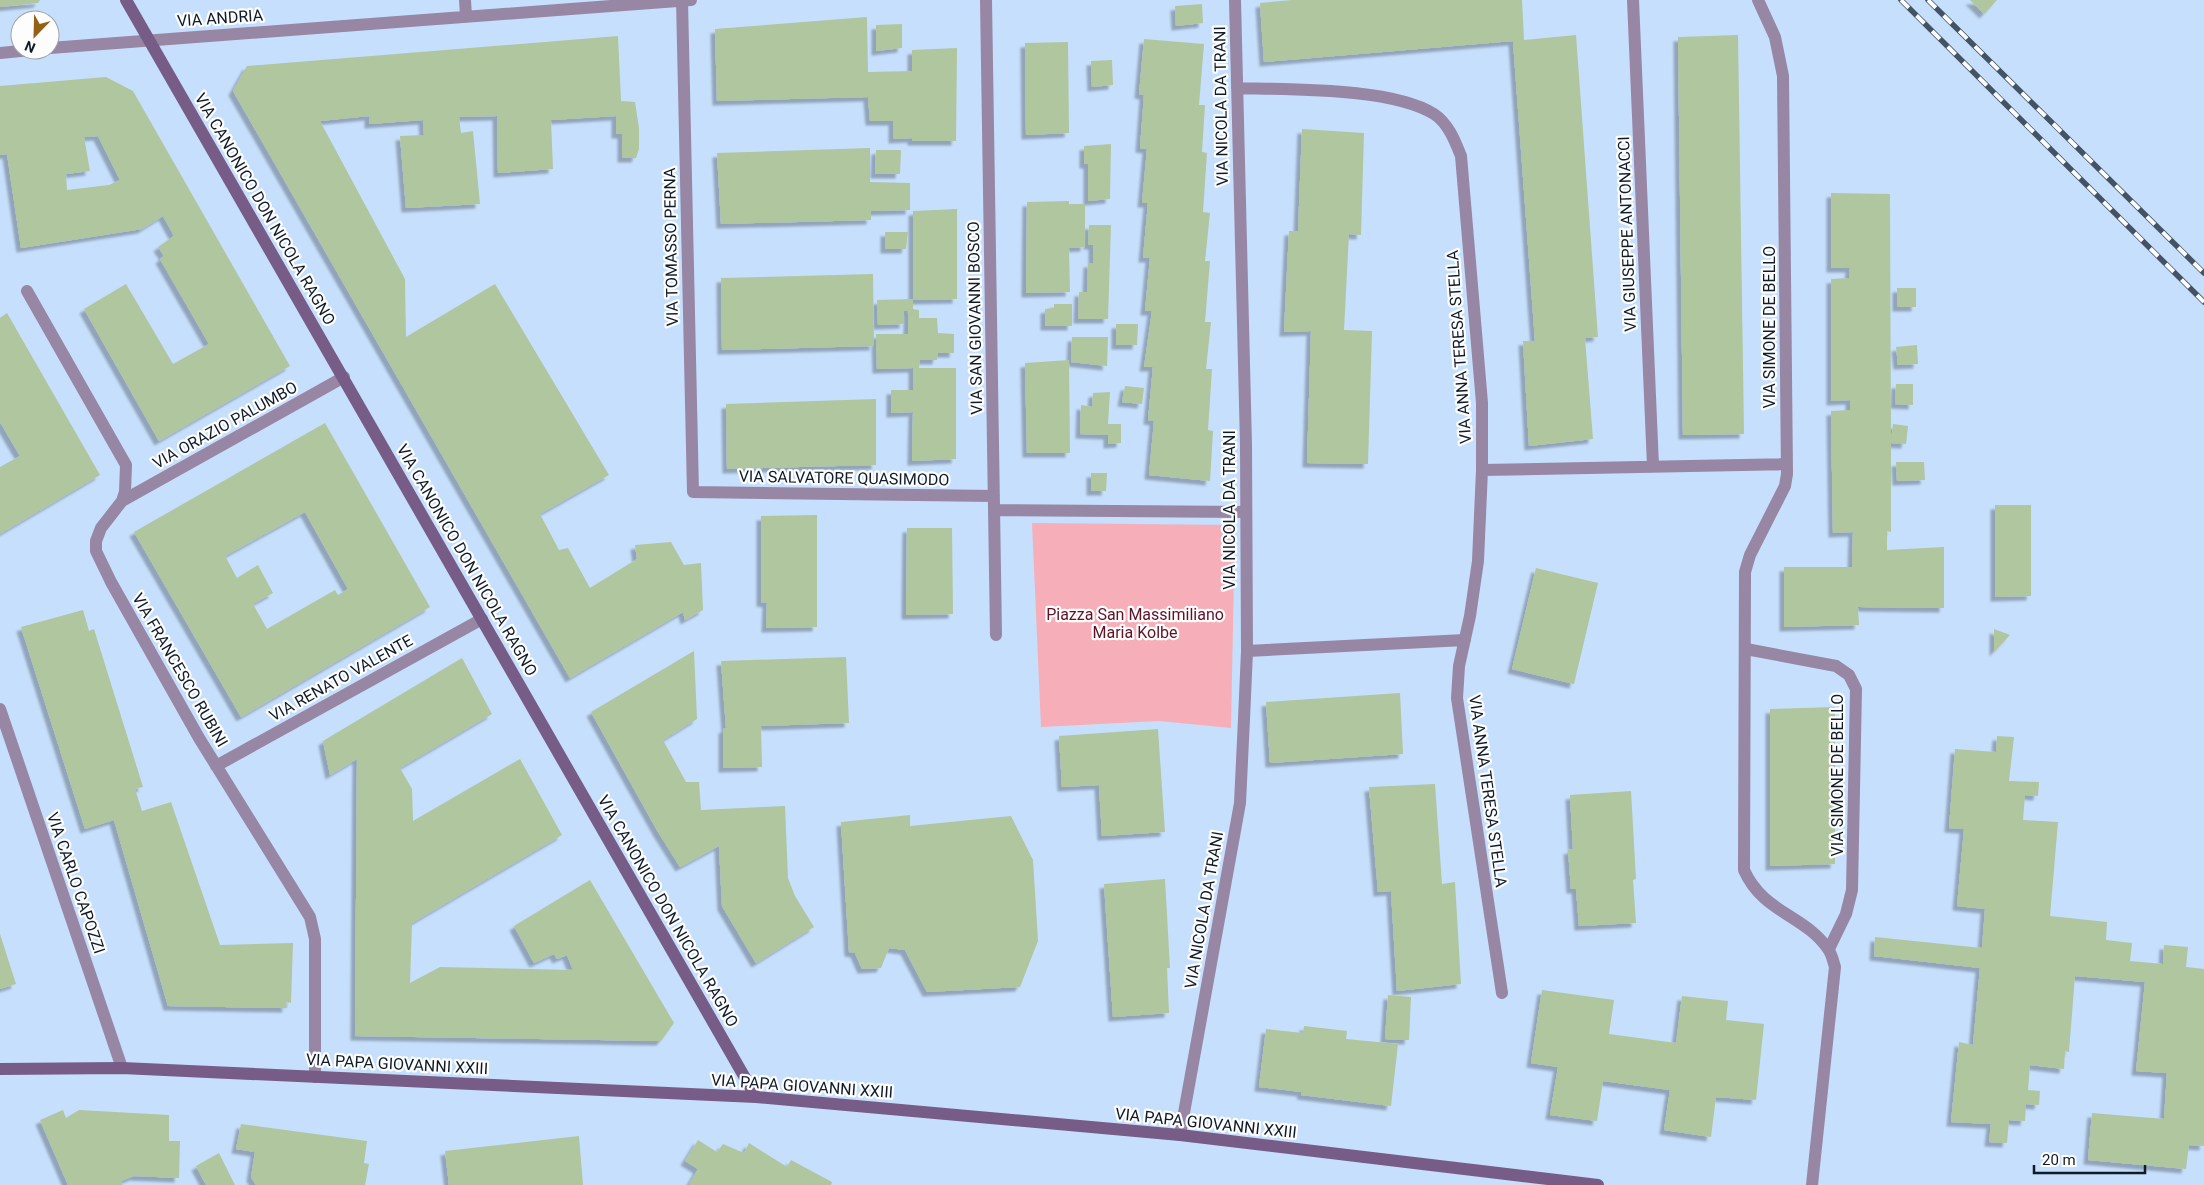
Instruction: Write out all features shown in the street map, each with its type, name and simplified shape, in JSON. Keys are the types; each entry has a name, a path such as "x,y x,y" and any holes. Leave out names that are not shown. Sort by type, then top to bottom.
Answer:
{"main road":[{"name":"VIA CANONICO DON NICOLA RAGNO","path":"126,0 756,1097"},
{"name":"VIA PAPA GIOVANNI XXIII","path":"0,1069 122,1068 756,1097 1180,1135 1598,1185"}],"street":[{"path":"465,0 466,16"},
{"name":"VIA ANDRIA","path":"60,47 685,0"},
{"name":"VIA TOMASSO PERNA","path":"685,0 693,492"},
{"name":"VIA SAN GIOVANNI BOSCO","path":"986,0 996,635"},
{"name":"VIA NICOLA DA TRANI","path":"1180,1135 1240,803 1247,651 1246,512 1235,0"},
{"name":"VIA GIUSEPPE ANTONACCI","path":"1633,0 1653,466"},
{"name":"VIA SIMONE DE BELLO","path":"1746,650 1836,666 1849,675 1856,689 1852,890 1846,914 1828,949 1811,932 1764,900 1751,885 1744,870 1745,572 1750,555 1785,486 1787,464 1783,76 1775,37 1758,0"},
{"name":"VIA ANNA TERESA STELLA","path":"1237,88 1365,94 1412,104 1436,115 1452,134 1461,156 1482,402 1482,470 1478,561 1470,616 1459,666 1457,698 1502,993"},
{"name":"VIA FRANCESCO RUBINI","path":"28,291 126,465 127,480 122,501 100,528 96,541 96,551 116,591 216,766 310,917 315,939 315,1077"},
{"name":"VIA ORAZIO PALUMBO","path":"122,501 344,377"},
{"path":"1482,470 1787,464"},
{"name":"VIA SALVATORE QUASIMODO","path":"693,492 994,496"},
{"path":"994,510 1246,512"},
{"name":"VIA RENATO VALENTE","path":"216,766 482,619"},
{"path":"1247,651 1465,640"},
{"name":"VIA CARLO CAPOZZI","path":"0,709 122,1068"},
{"path":"1812,1185 1835,967 1828,949"}],"green space":[{"name":"Piazza San Massimiliano Maria Kolbe","path":"1032,523 1235,525 1231,728 1159,721 1041,727"}],"building":[{"path":"0,0 40,0 38,3 0,7"},
{"path":"1292,0 1522,0 1524,40 1576,35 1598,337 1585,338 1593,439 1529,446 1523,341 1535,341 1513,41 1264,62 1260,3"},
{"path":"1970,0 1997,0 1984,14"},
{"path":"1202,4 1203,23 1176,26 1175,6"},
{"path":"867,17 868,72 912,71 912,50 957,48 956,141 912,141 912,138 893,139 893,121 870,121 868,97 717,101 715,29"},
{"path":"902,24 902,48 876,51 876,25"},
{"path":"1738,35 1744,434 1683,435 1678,37"},
{"path":"618,36 621,101 635,102 639,128 639,149 636,158 622,158 622,134 616,134 616,116 551,120 553,169 498,173 497,116 459,117 461,133 473,131 480,204 406,208 400,136 424,135 423,120 369,124 369,116 320,121 405,279 406,337 495,284 609,475 540,514 559,550 568,548 590,588 637,559 635,545 671,542 684,565 701,563 703,610 685,620 683,612 570,678 233,91 247,66"},
{"path":"1144,39 1204,44 1199,105 1205,105 1202,152 1207,153 1203,212 1210,213 1205,261 1210,261 1205,322 1211,322 1206,369 1212,369 1208,430 1213,431 1210,481 1149,475 1154,421 1148,420 1153,367 1144,367 1152,311 1145,311 1150,258 1143,258 1148,203 1142,203 1147,149 1140,148 1144,95 1139,94"},
{"path":"1068,42 1069,133 1026,135 1025,43"},
{"path":"1112,60 1113,85 1092,87 1091,61"},
{"path":"106,77 133,91 290,366 159,441 84,309 126,284 173,364 209,344 160,259 164,256 158,247 174,236 163,216 142,229 21,248 7,154 0,155 0,86","holes":["98,136 120,180 109,185 67,190 66,174 90,171 84,137"]},
{"path":"1302,129 1364,133 1361,235 1349,234 1344,330 1372,331 1368,464 1307,463 1311,331 1284,332 1289,231 1298,231"},
{"path":"1111,144 1110,199 1088,201 1088,164 1084,164 1084,146"},
{"path":"870,148 870,182 910,183 910,210 871,211 871,220 721,224 717,153"},
{"path":"876,150 901,150 900,174 875,174"},
{"path":"1831,193 1890,194 1891,441 1893,424 1908,426 1906,444 1891,443 1891,532 1887,531 1887,550 1944,547 1944,608 1858,607 1859,625 1784,627 1784,567 1852,567 1853,532 1833,533 1831,411 1850,410 1850,400 1831,401 1831,279 1849,278 1850,268 1831,268"},
{"path":"1069,201 1069,204 1085,204 1085,247 1069,248 1070,292 1026,293 1027,202"},
{"path":"957,209 957,299 913,300 913,309 919,310 919,318 937,318 938,333 954,334 954,353 938,353 937,360 920,360 919,368 956,368 956,459 912,461 913,412 891,413 891,390 913,390 913,368 877,369 876,334 908,334 908,311 904,311 904,324 878,325 877,300 913,299 913,211"},
{"path":"1089,225 1111,225 1108,319 1078,319 1079,292 1087,292 1088,263 1093,263 1093,245 1088,245"},
{"path":"885,232 908,232 906,249 885,249"},
{"path":"873,274 874,346 722,350 721,278"},
{"path":"1897,288 1916,288 1916,307 1897,307"},
{"path":"1054,304 1072,304 1072,326 1045,326 1045,309 1054,308"},
{"path":"7,313 100,475 0,534 0,467 20,456 0,422 0,318"},
{"path":"1116,324 1138,324 1137,345 1116,345"},
{"path":"1072,337 1108,337 1107,366 1071,362"},
{"path":"1917,345 1918,364 1898,365 1896,347"},
{"path":"1069,360 1070,453 1027,453 1025,363"},
{"path":"1896,384 1913,384 1913,405 1895,404"},
{"path":"1125,386 1144,388 1142,404 1122,402"},
{"path":"1110,392 1108,424 1121,424 1121,443 1108,444 1108,435 1080,434 1081,405 1092,407 1093,393"},
{"path":"876,399 876,465 727,469 726,404"},
{"path":"325,423 430,607 241,717 134,532","holes":["305,512 348,589 338,595 335,590 267,629 253,604 273,593 258,565 237,578 225,556"]},
{"path":"1896,462 1924,462 1925,480 1897,481"},
{"path":"1091,473 1107,473 1106,491 1091,491"},
{"path":"1995,505 2031,505 2031,596 1995,597"},
{"path":"817,515 817,627 766,628 767,603 761,602 761,516"},
{"path":"907,528 952,528 953,614 906,615"},
{"path":"1536,568 1598,583 1574,684 1512,669"},
{"path":"83,610 89,631 94,629 143,787 135,789 142,811 171,802 220,945 293,943 291,1003 286,1002 287,1008 168,1006 114,820 85,829 21,627"},
{"path":"1994,629 2010,635 1994,652"},
{"path":"694,651 697,719 663,740 686,782 699,782 701,810 785,806 788,878 795,896 814,927 756,963 722,906 719,846 680,867 658,832 591,712"},
{"path":"846,657 849,723 761,726 762,767 723,768 723,729 726,728 721,661"},
{"path":"462,658 492,714 400,768 412,789 413,821 520,759 562,835 412,923 410,983 440,967 573,970 567,955 557,959 554,954 534,963 514,926 590,880 674,1023 661,1041 355,1036 357,759 330,775 323,741"},
{"path":"1400,693 1403,754 1270,763 1266,702"},
{"path":"1835,707 1835,864 1770,866 1770,709"},
{"path":"1158,729 1165,832 1102,836 1099,785 1062,787 1059,736"},
{"path":"1997,736 2014,737 2009,781 2039,782 2038,796 2025,795 2023,820 2058,822 2050,916 2107,922 2106,940 2132,943 2130,961 2163,964 2164,945 2188,947 2186,967 2204,969 2204,1146 2189,1145 2186,1169 2088,1160 2092,1113 2164,1119 2167,1073 2136,1071 2145,982 2075,976 2069,1052 2065,1051 2064,1069 2030,1065 2028,1090 2040,1091 2039,1105 2026,1104 2025,1121 2009,1120 2007,1143 1989,1142 1991,1124 1951,1122 1959,1042 1973,1045 1980,968 1874,956 1875,937 1982,948 1985,909 1957,906 1964,829 1949,828 1955,749 1996,752"},
{"path":"1435,784 1442,884 1455,882 1461,984 1397,991 1391,891 1378,892 1369,787"},
{"path":"1631,791 1636,879 1633,880 1636,923 1579,926 1576,889 1571,889 1568,850 1573,849 1570,795"},
{"path":"910,815 910,826 1011,816 1033,860 1038,941 1020,987 927,992 905,950 889,948 881,968 862,969 855,953 849,952 841,822"},
{"path":"1165,879 1170,968 1167,968 1169,1013 1113,1017 1104,884"},
{"path":"0,934 16,984 0,989"},
{"path":"1542,990 1614,1000 1609,1034 1676,1043 1682,996 1728,1001 1726,1020 1764,1024 1756,1100 1716,1097 1711,1137 1664,1130 1670,1090 1603,1081 1597,1121 1550,1115 1558,1067 1531,1063"},
{"path":"1388,995 1411,997 1409,1040 1385,1039"},
{"path":"1304,1026 1347,1031 1346,1039 1398,1044 1391,1106 1301,1095 1302,1092 1259,1087 1266,1029 1303,1033"},
{"path":"63,1110 66,1118 79,1110 169,1115 169,1141 180,1141 179,1178 134,1176 121,1181 122,1185 68,1185 40,1120"},
{"path":"241,1124 367,1141 364,1163 369,1164 365,1185 256,1185 251,1177 255,1152 236,1149"},
{"path":"579,1136 583,1185 449,1185 445,1151"},
{"path":"698,1140 717,1152 723,1144 744,1153 749,1143 787,1167 791,1160 832,1182 831,1185 689,1185 698,1169 685,1161"},
{"path":"219,1153 235,1185 206,1185 196,1166"}],"railway":[{"path":"1901,0 2204,302"},
{"path":"1928,0 2204,273"}]}
